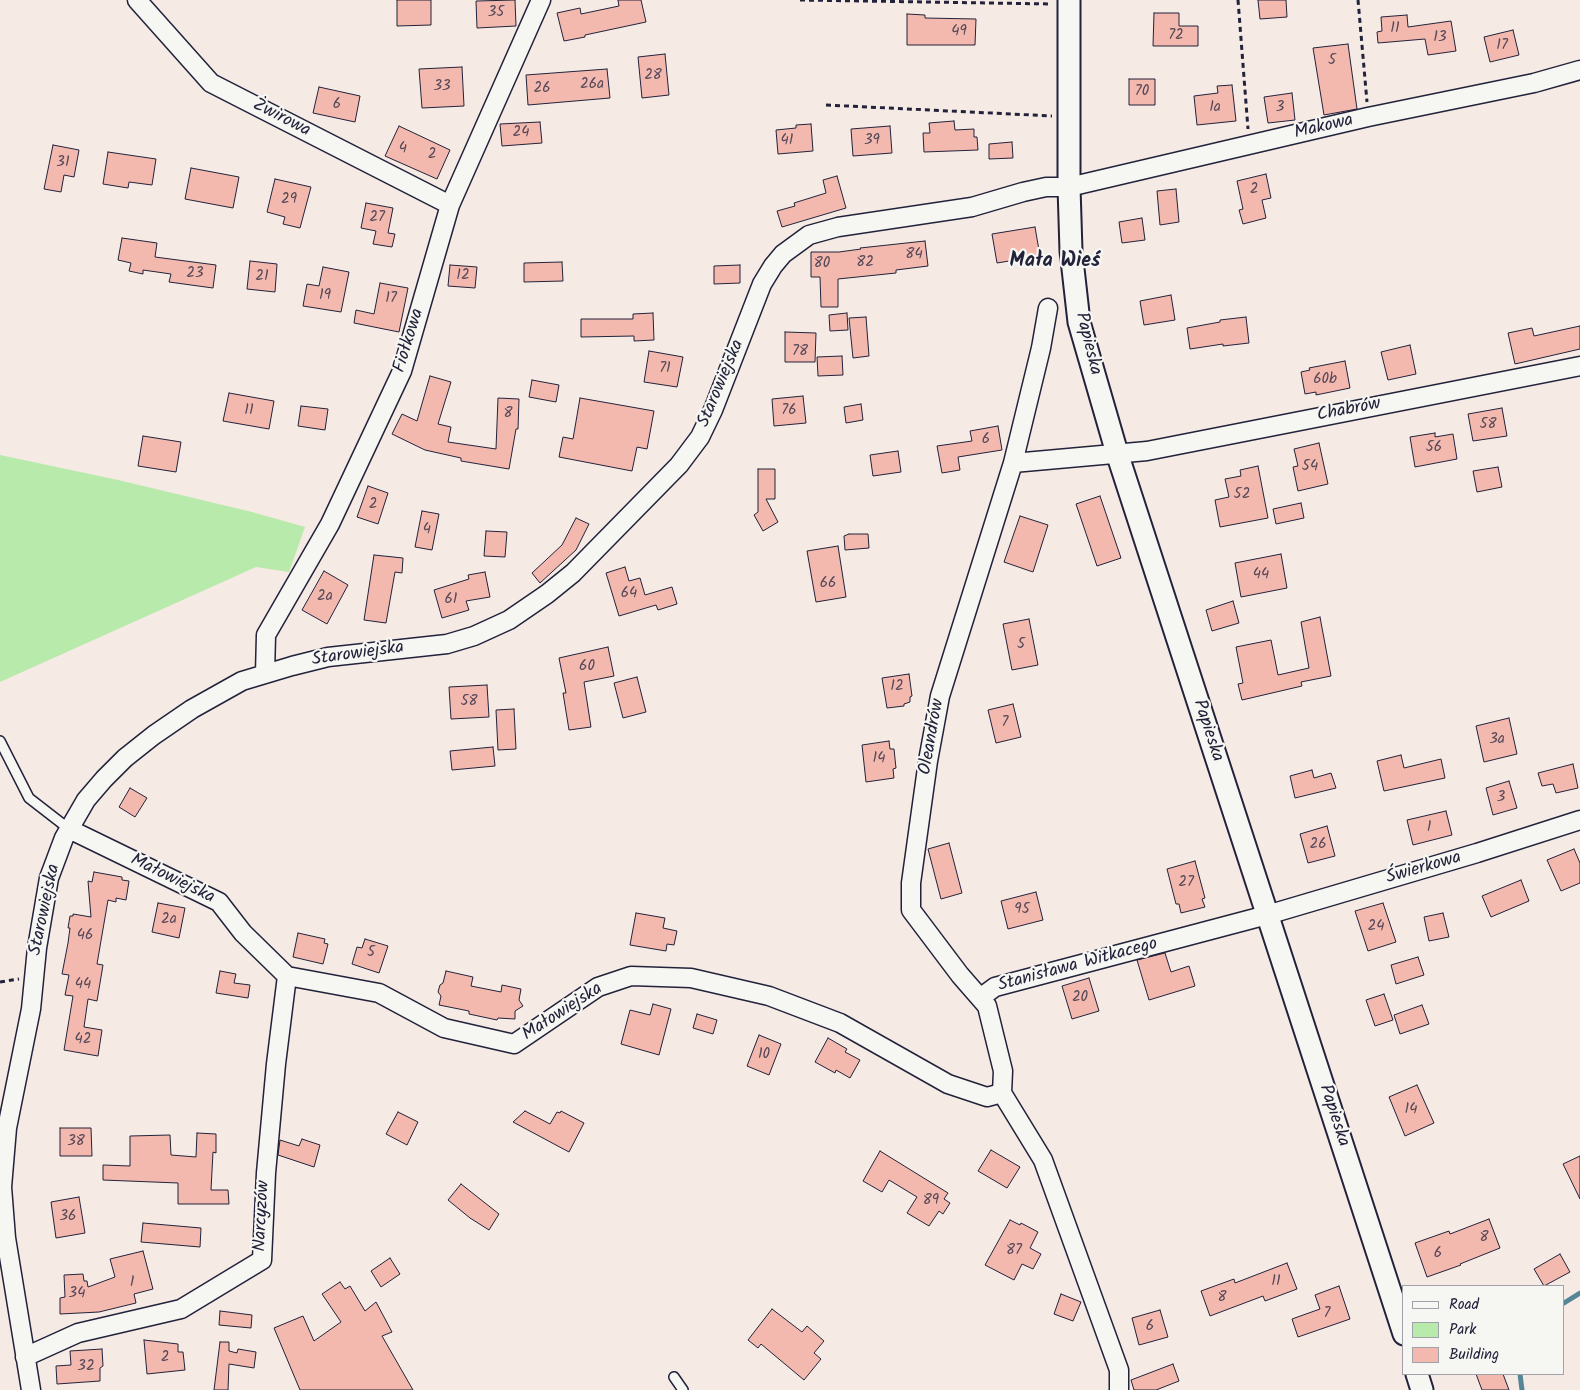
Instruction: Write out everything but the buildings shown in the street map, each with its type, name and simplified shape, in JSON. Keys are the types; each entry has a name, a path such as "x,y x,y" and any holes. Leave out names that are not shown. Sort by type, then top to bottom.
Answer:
{"street":[{"name":"Żwirowa","path":"137,0 211,83 450,205"},
{"name":"Fiołkowa","path":"265,674 266,635 330,524 402,371 450,205 541,0"},
{"name":"Papieska","path":"1069,2 1068,187 1071,251 1079,322 1117,453 1402,1328"},
{"name":"Makowa","path":"1068,187 1368,117 1534,83 1580,70"},
{"name":"Starowiejska","path":"31,1390 25,1357 8,1305 2,1187 7,1128 31,1009 37,948 49,878 69,829 86,800 104,779 125,758 154,735 200,704 242,681 328,657 446,644 474,636 509,620 547,594 573,573 679,465 700,437 714,410 762,284 782,254 808,235 838,227 972,206 1046,187 1068,187"},
{"name":"Oleandrów","path":"980,998 960,975 912,910 911,883 928,761 940,696 1013,463 1041,348 1048,308"},
{"name":"Chabrów","path":"1117,453 1147,451 1580,366"},
{"path":"1013,463 1117,453"},
{"name":"Świerkowa","path":"1267,915 1477,853 1580,820"},
{"name":"Małowiejska","path":"69,829 219,902 243,933 287,976 379,993 444,1028 514,1044 598,987 631,976 692,978 769,996 840,1024 948,1084 987,1097 1002,1094"},
{"name":"Stanisława Witkacego","path":"1002,1094 1003,1071 987,1006 980,998 995,988 1267,915"},
{"name":"Narcyzów","path":"25,1357 78,1333 181,1309 262,1260 266,1172 276,1064 287,976"},
{"path":"1002,1094 1043,1160 1119,1370 1119,1390"},
{"path":"1417,1375 1422,1390"}],"lane":[{"path":"0,741 29,798 69,829"},
{"path":"674,1377 683,1390"}],"path":[{"path":"800,0 1069,2"},
{"path":"1238,0 1250,145"},
{"path":"1358,0 1368,117"},
{"path":"826,105 1026,116 1068,116"}],"green space":[{"path":"0,455 118,480 252,512 305,527 289,572 256,567 0,682"}],"waterway":[{"path":"1565,1302 1580,1293"},
{"path":"1520,1375 1522,1390"}],"district":[{"name":"Mała Wieś","path":"1055,263"}]}
